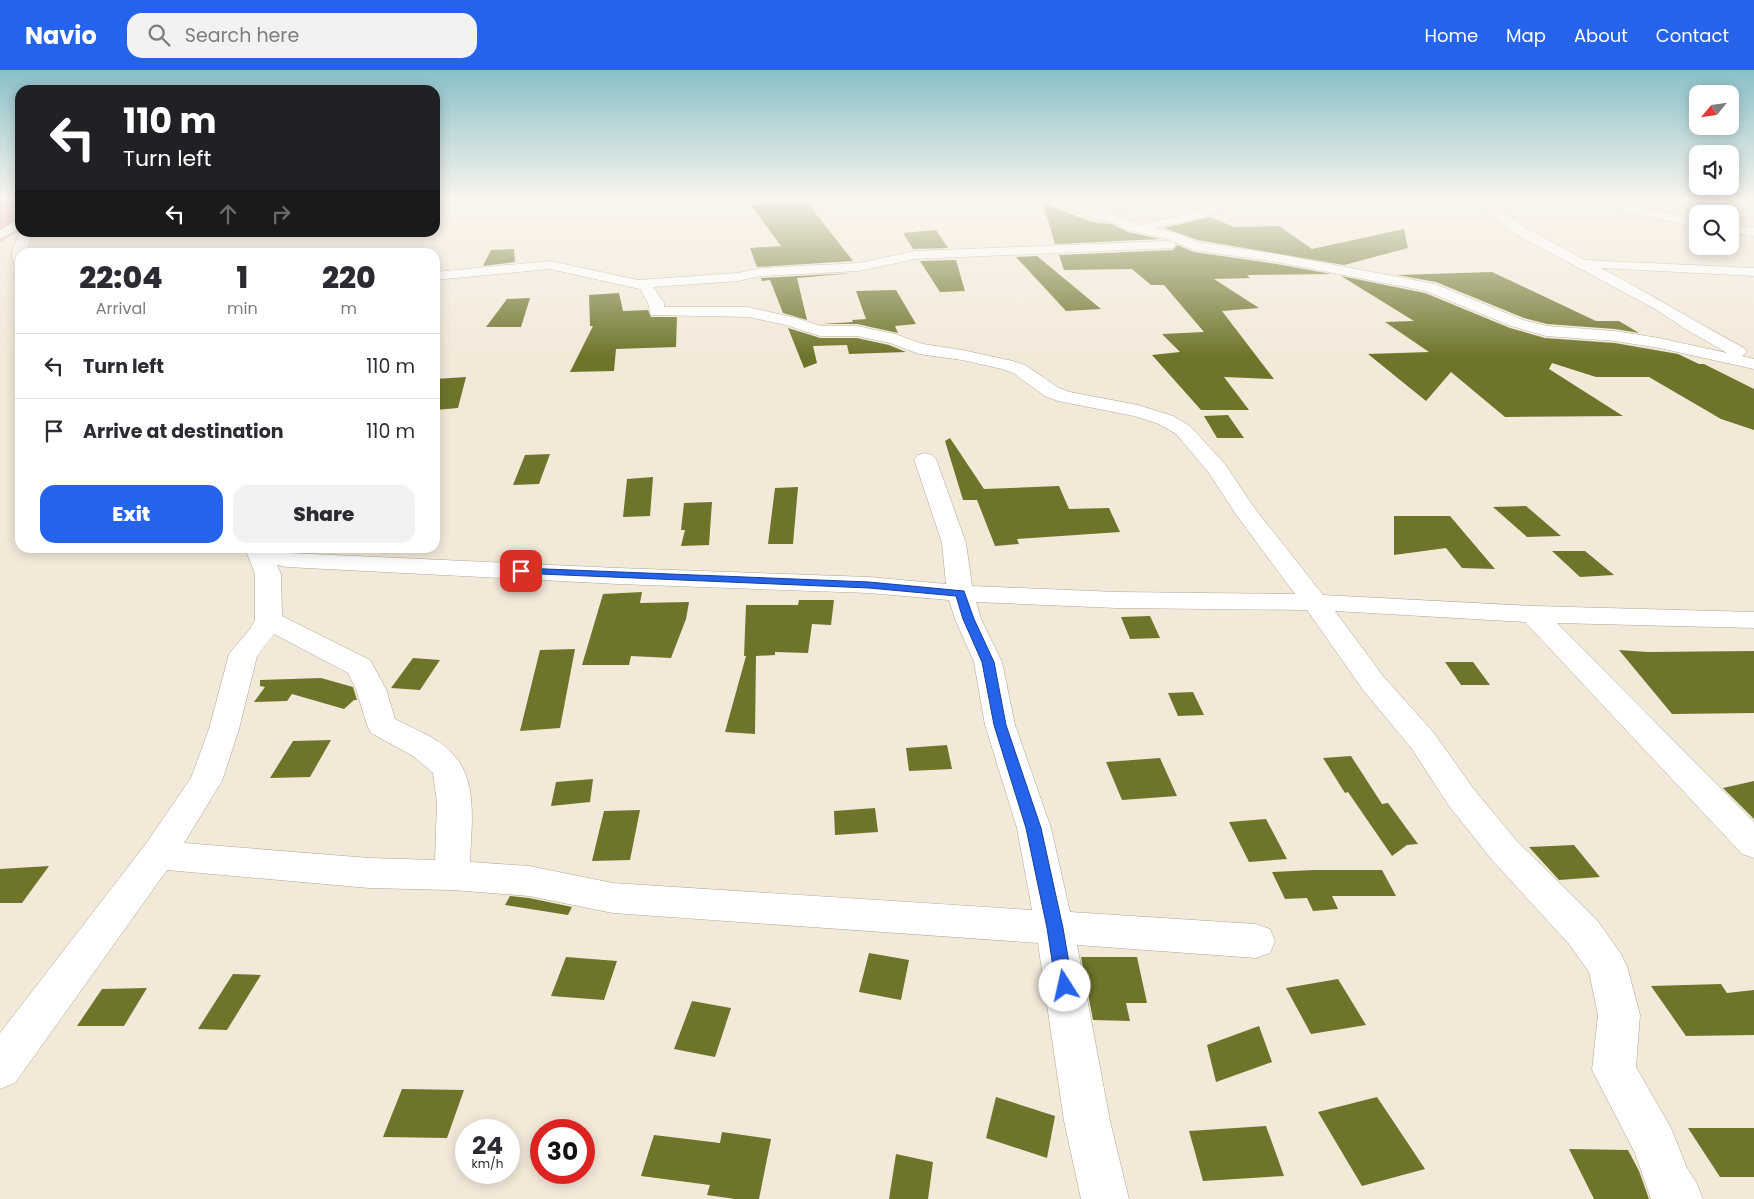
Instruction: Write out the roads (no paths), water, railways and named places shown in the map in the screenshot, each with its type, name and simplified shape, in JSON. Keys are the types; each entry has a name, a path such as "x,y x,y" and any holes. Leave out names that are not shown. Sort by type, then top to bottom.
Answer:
{"street":[{"path":"440,275 550,264 575,269 594,276 640,284 738,278 761,272 859,267 916,255 1015,252"},
{"path":"1235,252 1430,287 1518,323 1546,331 1616,336 1752,360"},
{"path":"1560,252 1752,360"},
{"path":"1582,263 1754,272"},
{"path":"640,284 645,286 652,296 658,312 748,312 790,320 820,331 857,331 895,339 919,349 962,355 1007,365 1019,369 1052,392 1065,397 1138,411 1166,420 1183,430 1217,469 1245,512 1315,602 1373,683 1423,741 1467,805 1504,850 1584,932 1607,966 1619,1015 1614,1070 1655,1144 1668,1182 1679,1199"},
{"path":"925,459 954,543 960,593 968,619 988,662 1000,725 1034,828 1055,928 1088,1121 1105,1199"},
{"path":"0,1068 158,855 206,781 224,729 243,654 262,632 268,620 268,574 260,553"},
{"path":"267,553 287,560 618,576 869,585 960,593 1117,600 1315,602 1533,614 1754,620"},
{"path":"1533,614 1754,844"},
{"path":"268,620 360,667 371,688 382,725 427,749 448,769 455,807 452,875"},
{"path":"158,855 369,873 452,875 529,881 613,898 1256,941"}]}
